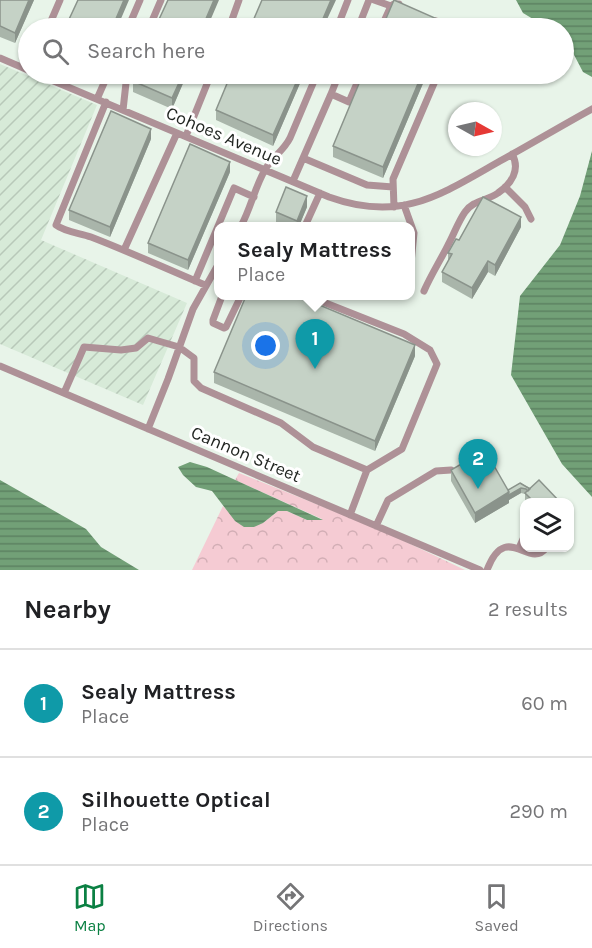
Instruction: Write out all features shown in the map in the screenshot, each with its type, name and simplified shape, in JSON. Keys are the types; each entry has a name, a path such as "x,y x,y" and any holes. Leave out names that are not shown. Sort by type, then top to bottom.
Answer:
{"street":[{"path":"52,18 60,0"},
{"path":"132,18 140,0"},
{"path":"152,18 160,0"},
{"path":"233,18 239,0"},
{"path":"341,18 348,0"},
{"path":"362,18 369,0"},
{"path":"375,0 391,6 398,4 409,9"},
{"path":"386,18 391,6"},
{"path":"0,59 18,66"},
{"name":"Cohoes Avenue","path":"61,84 320,193 354,204 393,207 436,196 592,109"},
{"path":"97,99 104,84"},
{"path":"123,110 126,84"},
{"path":"186,136 207,84"},
{"path":"243,222 265,170 276,155 285,148 314,84"},
{"path":"293,181 334,84"},
{"path":"330,94 349,102 357,84"},
{"path":"393,207 393,179 434,84"},
{"path":"106,102 56,225 61,229 84,234 124,250 205,285"},
{"path":"124,250 177,133"},
{"path":"424,291 465,211 479,201 496,195 513,178 516,160 512,154"},
{"path":"303,158 368,185 393,187"},
{"path":"505,187 525,207 531,219"},
{"path":"222,222 234,188 254,197"},
{"path":"307,222 320,193"},
{"path":"404,206 410,222"},
{"path":"195,281 214,244"},
{"path":"148,429 193,309 214,271"},
{"path":"220,300 213,323 224,328 239,300"},
{"path":"318,300 404,333 430,350 437,363 402,448 367,470 350,515"},
{"path":"64,393 84,347 121,350 136,348 147,338 179,347 194,358 194,381 201,388 281,423 313,447 367,470"},
{"name":"Cannon Street","path":"0,366 480,570"},
{"path":"376,526 388,501 436,471 451,470"},
{"path":"487,570 493,555 500,549 519,548"},
{"path":"525,552 529,555 543,552"}],"shaded area":[{"path":"516,0 592,0 592,77 583,72 574,55 574,18 531,18 523,13"},
{"path":"0,64 18,72 18,84 47,84 97,105 41,240 187,303 143,405 0,344"},
{"path":"592,151 592,497 562,464 511,375 520,296 560,245 580,196"},
{"path":"190,462 207,467 323,520 307,520 287,511 278,511 263,523 254,527 244,527 235,521 212,491 196,487 183,475 178,467"},
{"path":"0,480 86,529 101,547 139,570 0,570"}],"green space":[{"path":"239,473 381,530 465,570 192,570 223,506 263,523 278,511 287,511 307,520 322,519 235,480"}],"building":[{"path":"0,0 29,0 21,18 18,18 15,33 0,26"},
{"path":"78,0 124,0 116,18 70,18"},
{"path":"168,0 214,0 206,18 160,18"},
{"path":"262,0 331,0 323,18 254,18"},
{"path":"394,0 435,18 386,18"},
{"path":"140,84 178,84 172,98"},
{"path":"227,84 296,84 273,135 216,110"},
{"path":"359,84 418,84 383,167 333,146"},
{"path":"111,111 151,129 110,227 69,210"},
{"path":"190,144 230,162 188,260 148,243"},
{"path":"286,187 307,196 297,221 276,212"},
{"path":"483,197 521,217 495,265 488,261 472,288 442,272 452,254 448,253 456,239 459,240"},
{"path":"244,300 308,300 415,345 375,441 214,372"},
{"path":"485,450 509,492 475,513 451,470"},
{"path":"539,480 556,498 530,498 525,493"},
{"path":"520,483 530,489 528,491 521,488 509,495 508,490"}],"place":[{"name":"Sealy Mattress","path":"315,369"},
{"name":"Silhouette Optical","path":"478,489"}]}
